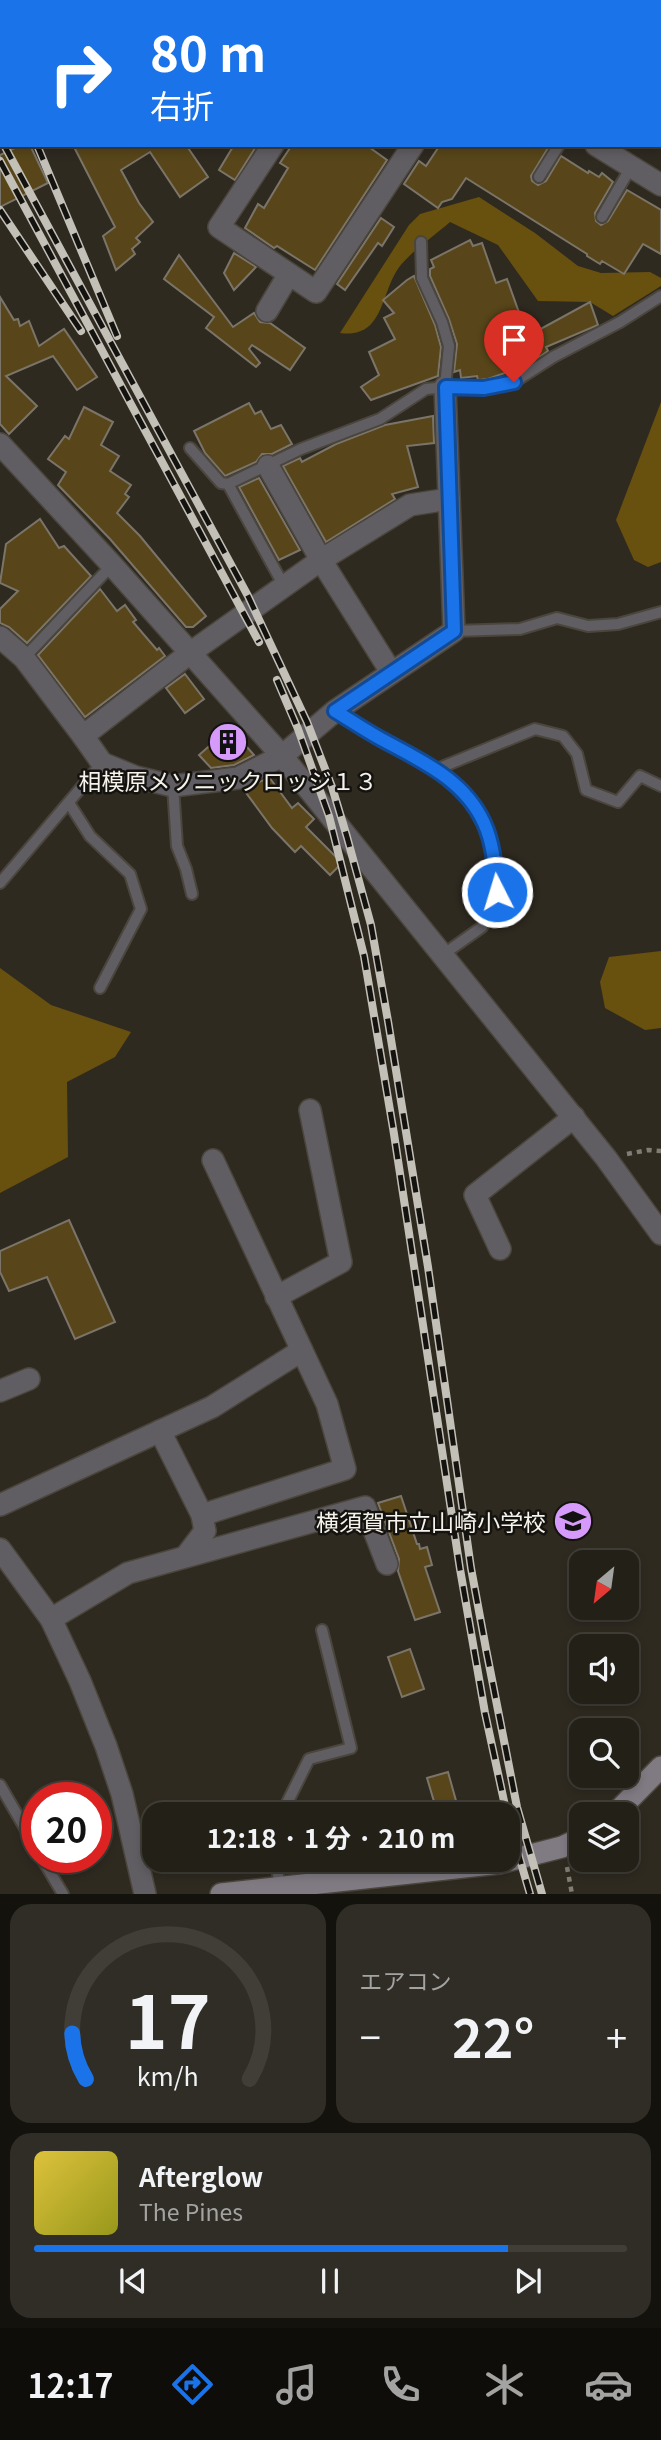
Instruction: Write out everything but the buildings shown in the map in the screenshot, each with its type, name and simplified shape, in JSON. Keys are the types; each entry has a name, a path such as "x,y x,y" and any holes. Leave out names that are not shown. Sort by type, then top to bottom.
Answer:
{"street":[{"path":"272,147 219,227 316,292 409,147"},
{"path":"599,147 661,185"},
{"path":"267,311 289,274"},
{"path":"0,637 24,658 102,763 136,777 173,786 238,778 282,756 335,711 454,631 446,387"},
{"path":"4,456 113,565 282,756 441,956 574,1117 661,1234"},
{"path":"268,466 321,560 391,672"},
{"path":"83,736 190,653 321,560 410,505 449,499"},
{"path":"276,1297 341,1262 310,1110"},
{"path":"500,1249 475,1195 574,1117"},
{"path":"202,1516 345,1469 327,1404 213,1160"},
{"path":"0,1505 212,1407 301,1351"},
{"path":"0,1391 29,1379"},
{"path":"160,1431 202,1516 205,1531 187,1556"},
{"path":"51,1619 128,1573 365,1507 387,1564"},
{"path":"0,1549 51,1619 106,1746 121,1794 145,1894"},
{"path":"627,1802 661,1767"},
{"path":"221,1894 500,1863 569,1844"}],"lane":[{"path":"539,177 558,147"},
{"path":"601,218 631,167"},
{"path":"421,242 422,278 442,322 449,346 446,387"},
{"path":"190,448 221,483 228,484 301,449 380,419 426,389 484,388 514,382 661,296"},
{"path":"228,484 284,586"},
{"path":"24,658 113,565"},
{"path":"454,631 520,629 557,618 588,626 618,624 661,612"},
{"path":"335,711 437,769 463,791 484,822 494,855 497,892 482,927 441,956"},
{"path":"437,769 535,729 563,736 577,754 586,790 618,802 640,776 661,786"},
{"path":"0,883 102,763"},
{"path":"173,786 177,846 192,894"},
{"path":"69,803 90,836 130,874 141,909 100,988"},
{"path":"288,1802 309,1759 351,1748 322,1630"},
{"path":"0,1785 21,1821"},
{"path":"277,1872 279,1887"},
{"path":"51,1873 63,1894"}],"path":[{"path":"606,1158 648,1150 661,1151"}],"shaded area":[{"path":"479,197 535,233 578,266 601,273 650,272 661,278 661,286 613,316 590,302 538,301 498,245 450,222 400,266 379,312 366,329 355,333 340,333 409,225 420,214"},
{"path":"661,402 661,562 648,567 634,560 616,520"},
{"path":"661,951 661,1028 645,1030 605,1008 600,982 609,957"},
{"path":"0,968 51,1005 131,1032 115,1057 67,1082 68,1157 0,1193"}],"railway":[{"path":"5,147 248,596 307,722 332,787 371,925 428,1267 471,1568 517,1807 542,1894"},
{"path":"38,147 117,336"},
{"path":"0,161 259,642"},
{"path":"0,210 81,331"},
{"path":"277,680 298,729 329,816 364,956 460,1569 485,1713 504,1802"},
{"path":"520,1859 530,1894"}],"place":[{"name":"相模原メソニックロッジ１３","path":"228,742"},
{"name":"横須賀市立山崎小学校","path":"573,1521"}],"route":[{"path":"497,892 494,855 484,822 463,791 437,769 335,711 454,631 446,387 484,388 514,382"}]}
